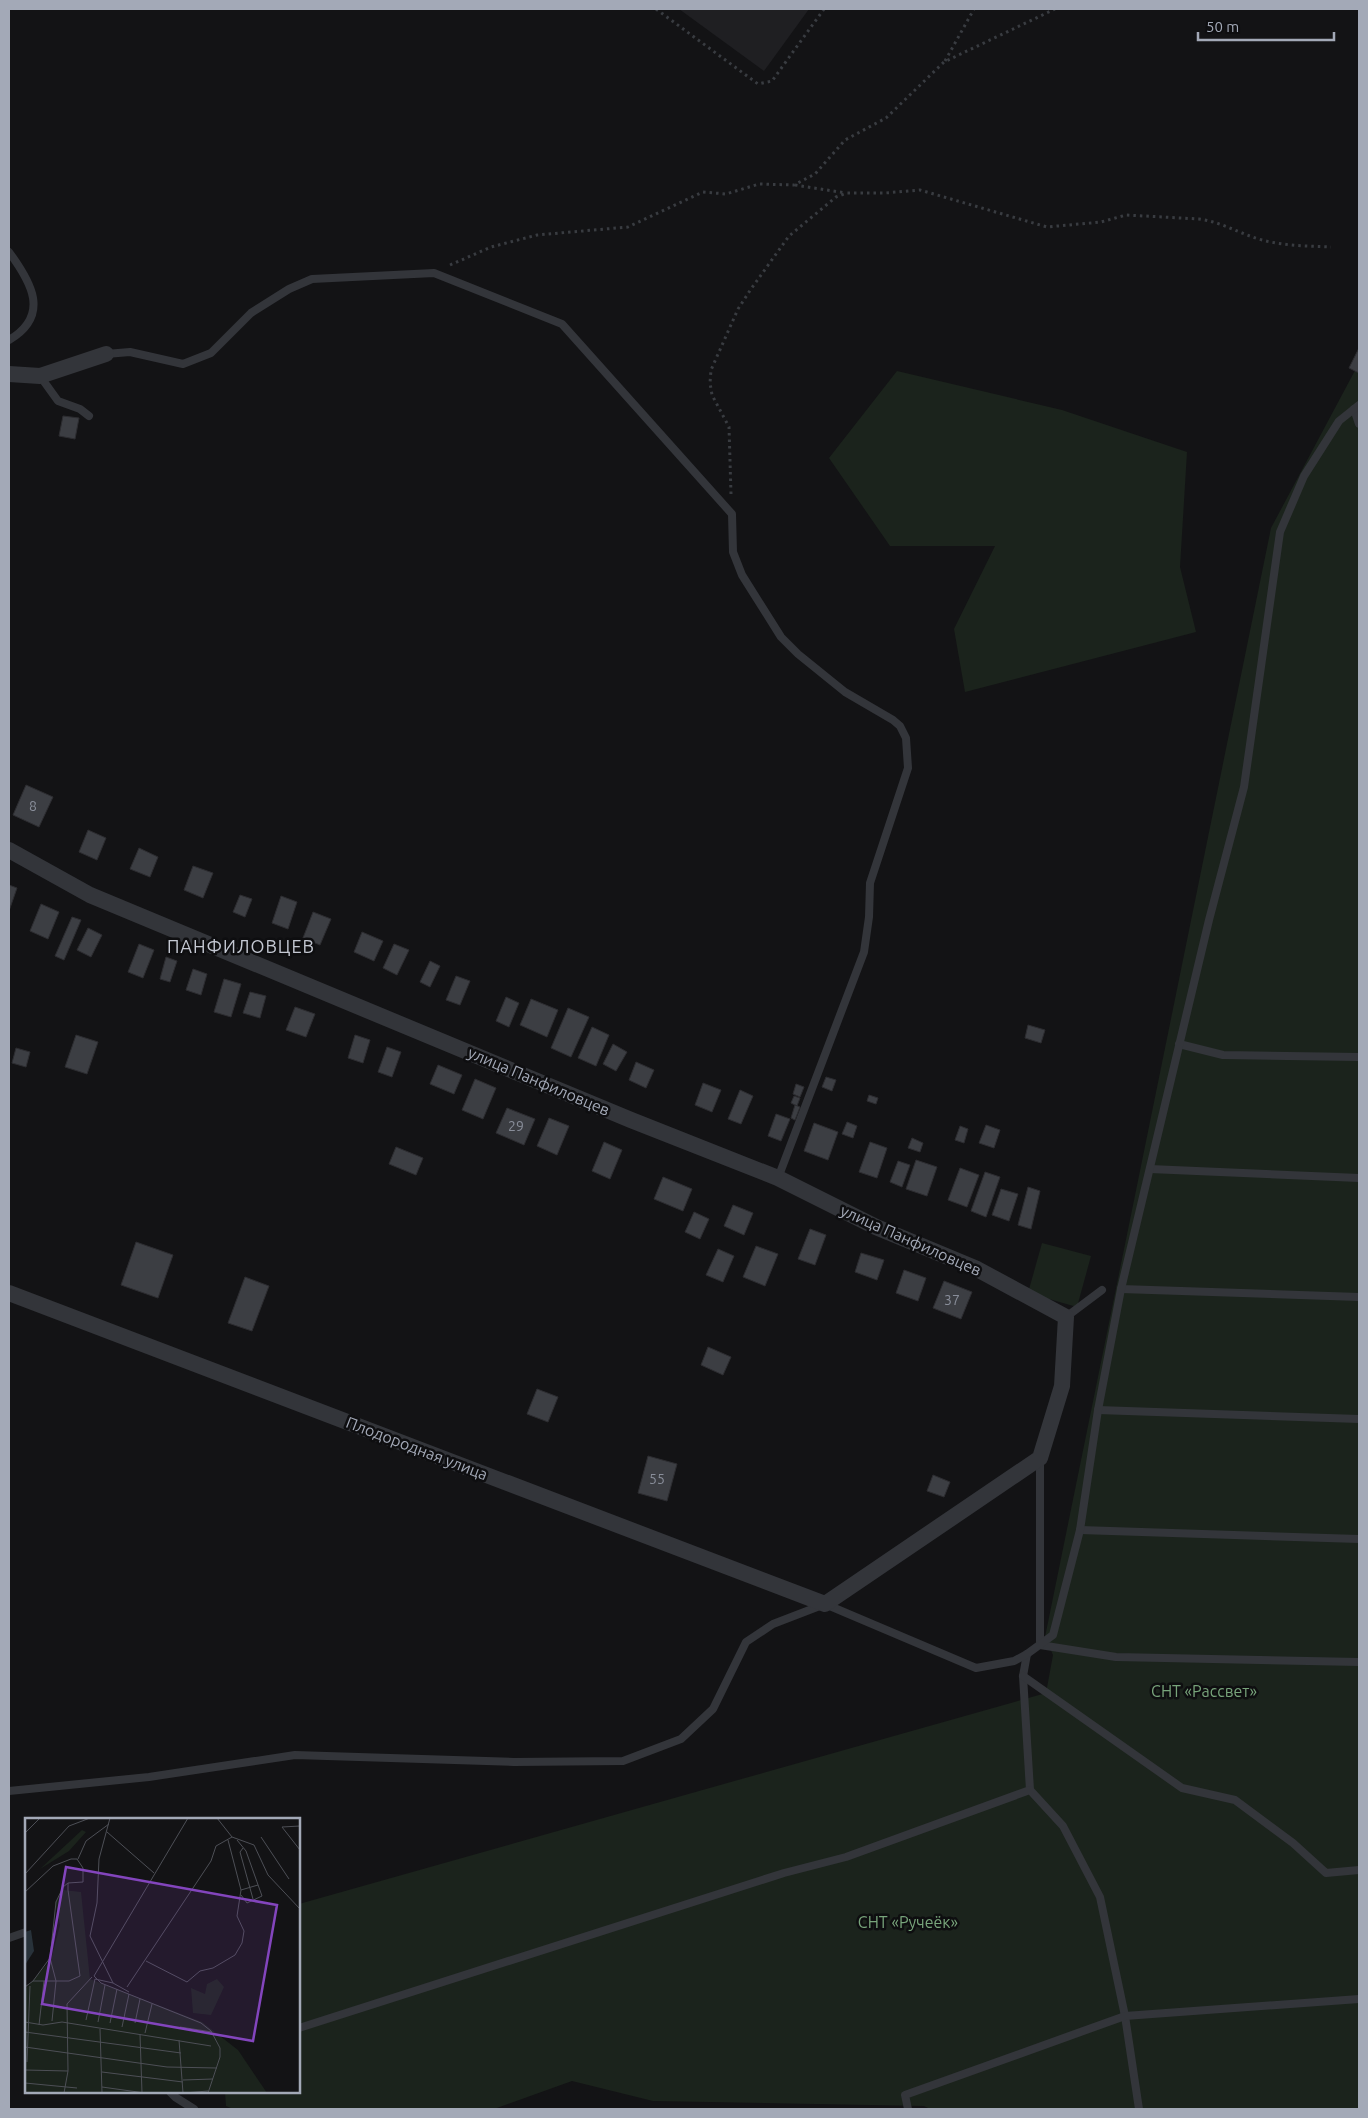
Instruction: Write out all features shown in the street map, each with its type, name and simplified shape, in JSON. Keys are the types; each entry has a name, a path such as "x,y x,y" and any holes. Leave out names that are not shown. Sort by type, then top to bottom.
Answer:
{"street":[{"path":"9,374 40,376 106,354"},
{"name":"улица Панфиловцев","path":"9,850 90,896 631,1120 778,1178 876,1227 976,1269 1066,1317"},
{"name":"Плодородная улица","path":"9,1293 825,1604"},
{"path":"825,1604 1040,1458 1062,1386 1066,1317"}],"lane":[{"path":"9,252 25,275 33,297 33,314 28,325 9,340"},
{"path":"106,354 130,352 183,364 211,353 251,314 289,289 312,278 434,273 562,324 732,514 733,552 739,567 780,637 845,692 893,720 900,726 906,738 908,768 870,883 869,918 864,952 778,1178"},
{"path":"40,376 58,401 80,409 89,416"},
{"path":"1357,407 1359,424"},
{"path":"9,1791 149,1778 295,1755 514,1762 623,1761 681,1739 713,1709 746,1642 773,1624 825,1604 976,1668 1014,1661 1053,1635 1080,1530 1098,1410 1121,1290 1244,787 1280,532 1304,476 1339,421 1357,407"},
{"path":"1180,1044 1223,1054 1359,1057"},
{"path":"1150,1169 1359,1178"},
{"path":"1066,1317 1102,1290"},
{"path":"1121,1290 1359,1297"},
{"path":"1098,1410 1359,1419"},
{"path":"1040,1458 1040,1645"},
{"path":"1080,1530 1359,1539"},
{"path":"1040,1645 1116,1657 1359,1662"},
{"path":"1027,1654 1023,1676 1030,1790 1063,1826 1100,1897 1125,2016 1139,2109"},
{"path":"1023,1676 1182,1788 1235,1800 1293,1844 1326,1873 1359,1870"},
{"path":"300,2028 784,1873 846,1857 1030,1790"},
{"path":"9,1938 25,1932"},
{"path":"908,2109 905,2095 1125,2016 1359,1999"},
{"path":"171,2093 194,2109"}],"path":[{"path":"656,9 758,84 772,81 824,9"},
{"path":"794,185 815,174 845,140 886,118 944,62 974,9"},
{"path":"944,62 1055,9"},
{"path":"434,273 491,247 538,234 628,228 703,192 726,194 759,184 794,185 847,193 885,193 920,190 1047,226 1101,222 1126,214 1210,220 1261,240 1285,244 1331,247"},
{"path":"732,514 731,439 725,416 712,395 710,383 711,370 738,309 790,236 836,198 847,193"}],"shaded area":[{"path":"679,9 809,9 764,71"}],"green space":[{"path":"1359,363 1359,2109 930,2109 924,2106 653,2101 572,2081 494,2109 233,2109 226,2106 225,2093 300,2093 300,1904 1046,1693 1053,1655 1045,1637 1271,528"},
{"path":"897,371 1062,410 1187,452 1180,567 1196,632 965,692 954,629 995,546 890,546 829,458"},
{"path":"1042,1243 1091,1256 1077,1307 1028,1293"}],"building":[{"path":"1359,348 1359,373 1349,368"},
{"path":"63,416 79,418 75,439 59,436"},
{"path":"26,785 53,797 39,827 13,815"},
{"path":"88,830 106,838 97,860 79,852"},
{"path":"139,848 158,857 150,877 130,869"},
{"path":"193,866 213,873 203,898 184,890"},
{"path":"9,885 17,888 9,911"},
{"path":"240,895 252,899 245,917 233,912"},
{"path":"281,896 297,902 288,929 272,923"},
{"path":"41,904 59,912 48,939 30,931"},
{"path":"313,912 331,919 320,945 303,938"},
{"path":"72,917 81,920 64,960 55,956"},
{"path":"88,928 102,935 91,957 77,950"},
{"path":"362,932 383,941 374,961 354,952"},
{"path":"139,944 154,950 143,978 128,972"},
{"path":"394,944 409,950 397,975 383,968"},
{"path":"166,957 177,961 170,982 160,979"},
{"path":"430,961 440,966 430,987 420,982"},
{"path":"193,969 207,974 201,995 186,990"},
{"path":"456,976 470,981 460,1005 446,1000"},
{"path":"224,979 241,984 231,1017 214,1012"},
{"path":"250,992 266,996 260,1018 243,1013"},
{"path":"506,997 519,1003 509,1027 496,1021"},
{"path":"531,999 558,1010 547,1037 520,1025"},
{"path":"295,1007 315,1014 306,1037 286,1030"},
{"path":"568,1008 589,1017 571,1057 551,1048"},
{"path":"1028,1025 1045,1030 1041,1043 1025,1038"},
{"path":"592,1027 609,1035 596,1066 578,1058"},
{"path":"76,1035 98,1042 87,1074 65,1067"},
{"path":"355,1035 370,1040 363,1063 348,1058"},
{"path":"613,1044 627,1052 616,1071 603,1064"},
{"path":"387,1047 401,1052 392,1077 378,1072"},
{"path":"16,1048 30,1052 26,1067 12,1063"},
{"path":"636,1062 654,1070 646,1088 629,1080"},
{"path":"438,1065 462,1075 454,1094 430,1084"},
{"path":"826,1077 836,1080 832,1091 822,1087"},
{"path":"475,1079 496,1088 483,1119 462,1110"},
{"path":"703,1083 721,1090 712,1112 695,1105"},
{"path":"796,1084 804,1087 800,1097 793,1094"},
{"path":"740,1090 753,1096 741,1124 728,1119"},
{"path":"869,1095 878,1098 876,1104 867,1101"},
{"path":"794,1096 800,1098 797,1106 791,1103"},
{"path":"795,1105 800,1107 795,1120 791,1118"},
{"path":"507,1108 535,1119 524,1145 496,1133"},
{"path":"776,1114 790,1119 781,1141 768,1136"},
{"path":"549,1118 569,1126 557,1155 537,1146"},
{"path":"847,1122 857,1126 853,1138 842,1134"},
{"path":"814,1123 838,1132 828,1160 804,1151"},
{"path":"986,1125 1000,1130 994,1148 979,1143"},
{"path":"960,1126 968,1129 964,1143 955,1140"},
{"path":"912,1138 923,1143 920,1152 908,1148"},
{"path":"604,1142 622,1150 610,1179 592,1171"},
{"path":"870,1142 887,1148 877,1178 859,1172"},
{"path":"396,1147 423,1158 416,1175 389,1164"},
{"path":"916,1160 937,1167 927,1196 906,1189"},
{"path":"898,1161 910,1165 902,1187 890,1182"},
{"path":"960,1168 979,1175 967,1207 948,1200"},
{"path":"985,1172 1000,1177 986,1217 971,1211"},
{"path":"663,1177 692,1189 683,1211 654,1199"},
{"path":"1028,1187 1040,1191 1031,1229 1018,1225"},
{"path":"1001,1189 1018,1194 1009,1221 992,1215"},
{"path":"733,1205 753,1213 744,1235 724,1226"},
{"path":"694,1212 709,1219 700,1239 685,1232"},
{"path":"810,1229 826,1235 815,1265 798,1259"},
{"path":"136,1242 173,1255 158,1298 121,1285"},
{"path":"756,1246 778,1254 765,1286 743,1277"},
{"path":"718,1249 734,1256 723,1282 706,1275"},
{"path":"861,1253 884,1260 877,1280 855,1272"},
{"path":"904,1270 926,1278 918,1301 896,1293"},
{"path":"245,1277 269,1286 252,1331 228,1323"},
{"path":"944,1281 972,1292 961,1319 933,1308"},
{"path":"708,1347 731,1357 723,1375 701,1365"},
{"path":"537,1389 558,1397 548,1422 527,1414"},
{"path":"648,1456 677,1464 667,1501 638,1493"},
{"path":"933,1475 950,1482 944,1497 927,1491"}],"district":[{"name":"ПАНФИЛОВЦЕВ","path":"241,946"}],"park label":[{"name":"СНТ «Рассвет»","path":"1204,1691"},
{"name":"СНТ «Ручеёк»","path":"908,1922"}]}
